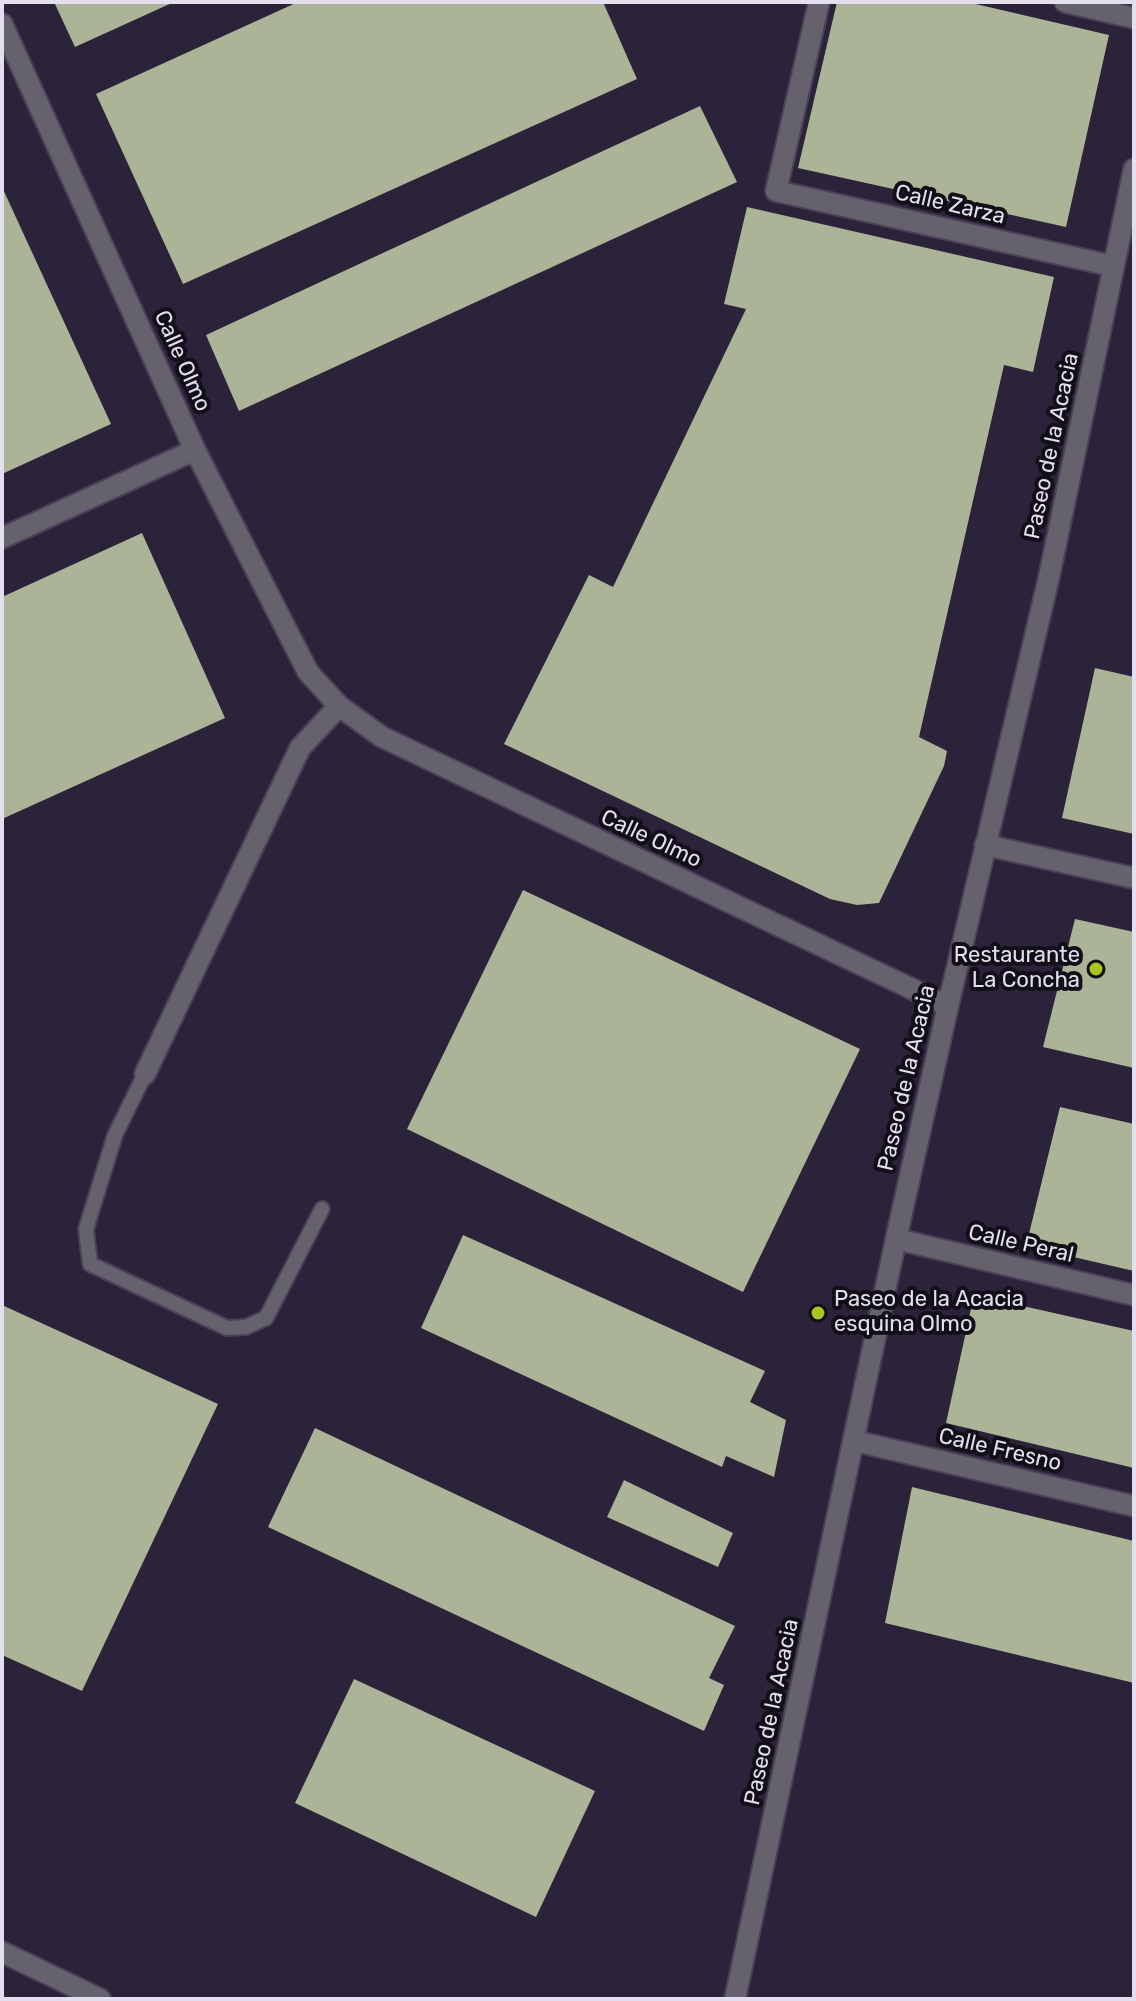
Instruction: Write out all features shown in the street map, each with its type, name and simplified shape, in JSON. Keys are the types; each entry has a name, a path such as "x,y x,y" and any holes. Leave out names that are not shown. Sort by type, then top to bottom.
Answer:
{"street":[{"name":"Calle Zarza","path":"819,2 776,191 1113,266"},
{"path":"1065,2 1134,18"},
{"name":"Calle Olmo","path":"2,24 195,450 308,672 339,706 382,737 948,1006"},
{"name":"Paseo de la Acacia","path":"735,1999 896,1239 1049,577 1134,169"},
{"path":"2,538 195,450"},
{"path":"145,1074 300,748 339,706"},
{"path":"985,845 1134,878"},
{"name":"Calle Peral","path":"896,1239 1134,1295"},
{"name":"Calle Fresno","path":"855,1441 1134,1506"},
{"path":"2,1952 100,1999"}],"lane":[{"path":"145,1074 115,1135 86,1229 90,1264 227,1328 246,1327 266,1318 322,1209"}],"building":[{"path":"54,2 174,2 75,47"},
{"path":"298,2 603,2 637,79 183,284 96,94"},
{"path":"837,2 967,2 1109,35 1066,227 798,168"},
{"path":"700,106 737,182 239,411 206,335"},
{"path":"2,187 111,424 2,474"},
{"path":"747,207 1054,277 1033,372 1004,365 919,737 947,751 944,766 879,903 857,905 830,899 504,744 589,575 613,587 746,309 724,304"},
{"path":"142,533 225,718 2,819 2,597"},
{"path":"1095,668 1134,677 1134,834 1062,818"},
{"path":"523,890 860,1049 743,1292 407,1129"},
{"path":"1075,919 1134,932 1134,1068 1043,1047"},
{"path":"1060,1107 1134,1124 1134,1271 1026,1246"},
{"path":"463,1235 765,1371 750,1402 786,1420 774,1477 726,1456 722,1467 421,1328"},
{"path":"974,1295 1134,1331 1134,1468 946,1423"},
{"path":"2,1305 218,1404 82,1691 2,1655"},
{"path":"315,1428 735,1626 709,1678 724,1685 704,1731 268,1527"},
{"path":"624,1480 733,1533 718,1567 607,1517"},
{"path":"912,1487 1134,1541 1134,1683 885,1623"},
{"path":"354,1679 595,1791 536,1917 295,1803"}],"place":[{"name":"Restaurante La Concha","path":"1096,969"},
{"name":"Paseo de la Acacia esquina Olmo","path":"818,1313"}]}
